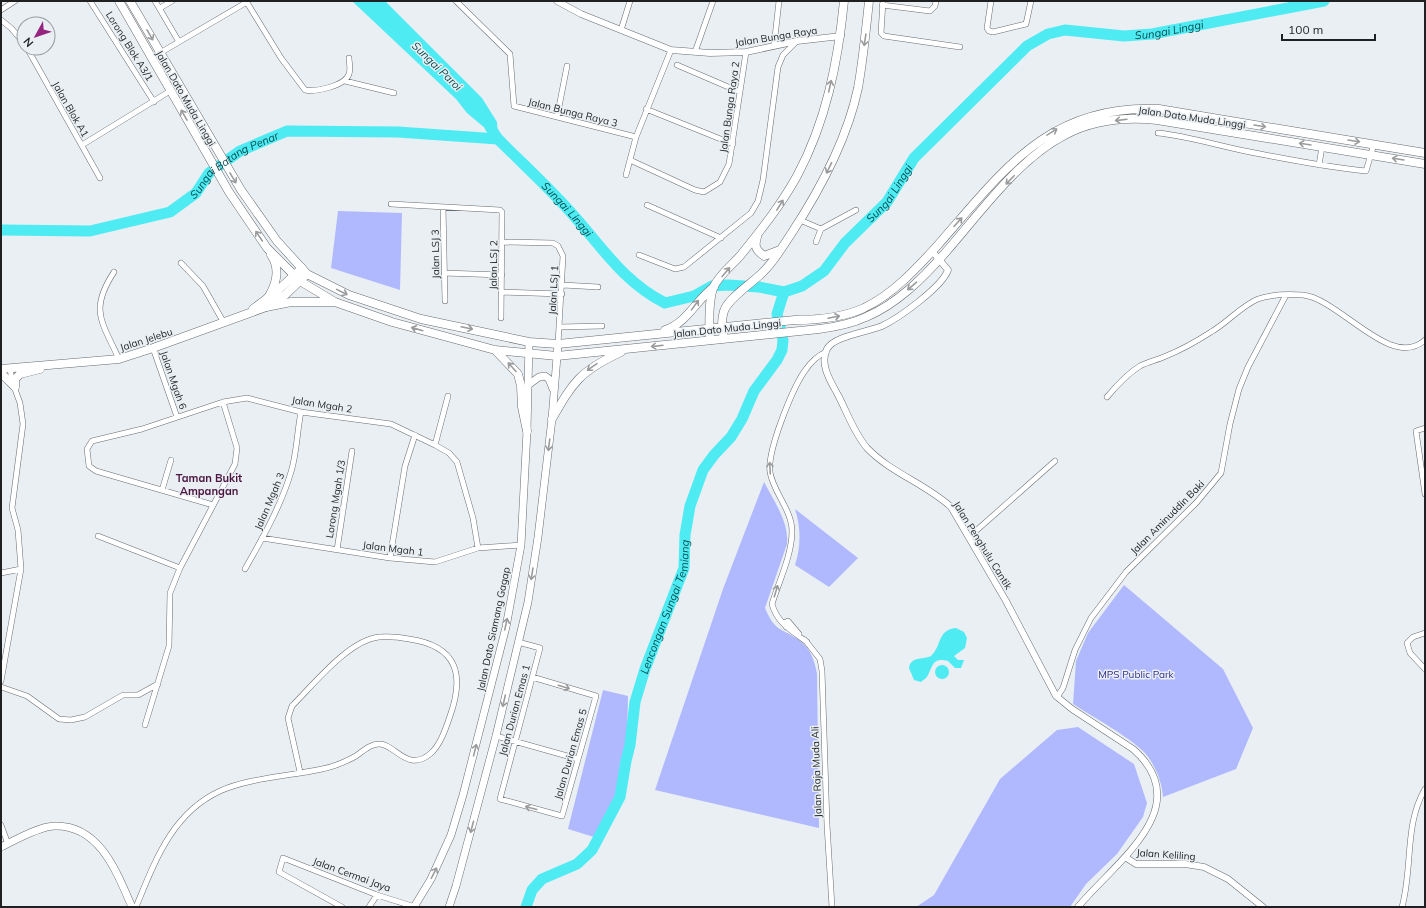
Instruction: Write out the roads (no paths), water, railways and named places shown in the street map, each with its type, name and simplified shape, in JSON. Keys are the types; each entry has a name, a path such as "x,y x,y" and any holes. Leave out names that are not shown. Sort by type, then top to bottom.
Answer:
{"main road":[{"name":"Jalan Dato Muda Linggi","path":"119,1 170,92 229,192 267,248 297,278 335,302 387,321 495,350 557,356 627,350 724,338 836,327 866,317 895,300 909,289 940,259 1003,187 1039,152 1067,134 1121,119 1139,119 1425,164"},
{"name":"Jalan Dato Muda Linggi","path":"130,1 211,142 241,190 277,241 305,271 349,295 421,319 529,342 558,344 796,320 818,320 834,318 863,308 890,292 902,282 932,251 995,180 1033,145 1065,125 1100,114 1127,109 1159,109 1425,153"},
{"path":"653,334 670,329 686,318 697,302 714,287 757,236 778,208 797,177 813,144 825,110 840,36 844,1"},
{"path":"724,338 722,327 724,310 729,303 765,271 780,250 800,220 829,168 845,132 858,89 869,1"},
{"path":"757,236 755,245 756,249 764,256 780,250"},
{"path":"266,303 273,290 276,274 273,258 267,248"},
{"name":"Jalan Jelebu","path":"1,368 119,359 245,315 266,303 285,295 297,278 305,271"},
{"path":"710,340 709,329 714,287"},
{"path":"266,303 335,302"},
{"name":"Jalan Dato Siamang Gagap","path":"414,907 441,859 463,795 506,627 521,545 527,431 529,342"},
{"path":"449,907 496,736 533,571 552,420 558,344"},
{"path":"495,350 518,374 527,431"},
{"path":"552,420 568,392 578,379 591,367 627,350"},
{"path":"15,387 15,379 20,374 60,363"},
{"path":"1,373 15,387"},
{"path":"528,385 539,377 545,376 550,379 554,392"},
{"path":"4,845 41,829 54,826 77,830 91,837 112,863 132,907"}],"street":[{"path":"1,10 15,1"},
{"name":"Lorong Blok A3/1","path":"90,1 154,102"},
{"path":"155,1 179,42"},
{"path":"160,8 172,1"},
{"path":"160,53 246,1 281,58 304,90 316,92 345,81 394,93"},
{"name":"Jalan Bunga Raya 3","path":"456,1 510,54 514,106 636,137"},
{"name":"Jalan Bunga Raya","path":"557,1 582,14 671,50 695,52 746,52 797,41 840,36"},
{"path":"621,30 630,1"},
{"path":"695,52 713,1"},
{"path":"774,46 779,1"},
{"path":"991,1 987,28 991,32 1023,25 1028,21 1031,1"},
{"path":"936,3 930,11 883,3 881,33 884,36 960,47"},
{"path":"1,20 16,33"},
{"path":"639,255 675,269 684,267 751,214 758,202 763,180 778,67 783,55 797,41"},
{"path":"626,175 636,137 646,109 671,50"},
{"name":"Jalan Bunga Raya 2","path":"630,160 695,190 704,192 715,186 725,174 733,144 746,52"},
{"name":"Jalan Blok A1","path":"32,56 100,178"},
{"path":"345,81 350,73 349,58"},
{"path":"678,65 740,92"},
{"path":"557,117 567,66"},
{"path":"82,145 170,92"},
{"path":"646,109 733,144"},
{"path":"1158,133 1176,135 1245,151 1319,165 1366,171 1372,155 1374,144"},
{"path":"1319,165 1322,147"},
{"path":"391,204 443,207"},
{"path":"647,205 721,238"},
{"name":"Jalan LSJ 2","path":"443,207 496,209 502,212 501,318"},
{"name":"Jalan LSJ 3","path":"443,207 445,301"},
{"path":"816,242 821,229 856,210"},
{"path":"800,220 821,229"},
{"name":"Jalan LSJ 1","path":"502,242 553,243 558,246 563,256 563,285 558,344"},
{"path":"826,352 832,344 842,338 883,325 906,312 944,278 948,270 932,251"},
{"path":"181,263 203,286 224,323"},
{"path":"114,272 103,292 100,317 119,359"},
{"path":"444,273 502,275"},
{"path":"563,285 598,287"},
{"path":"501,292 562,294"},
{"name":"Jalan Aminuddin Baki","path":"1057,697 1063,688 1075,650 1091,618 1126,572 1197,502 1221,473 1230,424 1239,389 1248,367 1286,294"},
{"path":"1107,397 1124,378 1141,365 1190,345 1212,332 1257,300 1274,295 1304,295 1325,302 1384,343 1397,348 1410,348 1420,345 1425,340"},
{"path":"560,327 602,326"},
{"name":"Jalan Mgah 6","path":"153,348 177,417"},
{"name":"Jalan Penghulu Cantik","path":"826,352 825,367 859,436 867,447 882,460 941,498 951,507 1006,600 1046,679 1057,697 1072,709 1133,749 1142,757 1151,771 1158,794 1156,814 1148,829 1125,857"},
{"name":"Jalan Raja Muda Ali","path":"826,352 818,356 810,365 796,386 770,458 770,471 774,486 789,517 792,529 791,546 772,604 774,612 780,622 786,627 784,623 788,621 807,642 820,659 822,671 827,825 832,907"},
{"path":"1,681 20,569 18,530 12,508 23,424 20,403 10,368"},
{"path":"435,445 448,396"},
{"name":"Jalan Mgah 2","path":"162,490 96,471 89,466 87,449 92,440 142,429 223,402 247,398 301,412 391,424 449,453 457,462 473,518 478,548"},
{"path":"145,725 169,646 170,593 180,568 235,464 237,448 223,402"},
{"name":"Jalan Mgah 3","path":"245,569 262,538 292,471 301,412"},
{"path":"1425,428 1416,431 1425,494"},
{"path":"390,558 406,462 415,435"},
{"name":"Lorong Mgah 1/3","path":"336,550 352,451"},
{"path":"171,460 162,490 213,505"},
{"path":"969,537 1055,461"},
{"path":"98,536 180,568"},
{"name":"Jalan Mgah 1","path":"262,538 390,558 435,562 478,548 521,545"},
{"path":"1,573 20,569"},
{"path":"1425,633 1413,637 1407,644 1410,653 1425,669"},
{"path":"136,907 162,846 174,830 203,801 221,791 339,764 375,744 382,744 404,758 414,760 424,758 431,754 448,724 458,689 457,676 452,663 445,652 435,645 395,636 378,637 362,641 350,649 288,711 288,718 300,772"},
{"name":"Jalan Durian Emas 1","path":"518,642 540,648 500,799 562,816"},
{"name":"Jalan Durian Emas 5","path":"532,677 596,696 562,816"},
{"path":"1,687 27,696 59,719 71,720 85,717 123,695 138,695 158,684"},
{"path":"496,736 578,758"},
{"path":"1402,907 1409,867 1413,819 1417,805 1425,789"},
{"path":"1,825 4,845"},
{"name":"Jalan Keliling","path":"1078,907 1125,857 1136,864 1185,864 1204,867 1228,879 1260,906"},
{"name":"Jalan Cermai Jaya","path":"342,907 279,872 283,858 377,895 414,907"},
{"path":"369,907 377,895"}],"water":[{"name":"Sungai Paroi","path":"352,1 385,1 482,98 497,122 498,139 467,113 456,99"},
{"path":"956,628 964,632 967,638 965,648 954,656 958,660 964,660 961,668 955,668 948,661 939,660 934,663 926,678 921,682 914,680 909,668 910,664 914,660 931,656 937,648 943,635 950,629"},
{"path":"939,665 945,665 949,669 949,675 945,679 939,679 935,675 935,669"}],"waterway":[{"name":"Sungai Linggi","path":"490,127 498,139 557,197 623,272 649,294 665,303 694,296 712,286 728,285 759,287 784,292 802,286 824,271 845,243 887,202 914,158 1027,46 1048,34 1065,30 1124,36 1152,34 1324,1"},
{"name":"Sungai Batang Penar","path":"1,230 90,231 170,212 196,193 209,173 240,151 287,131 398,132 498,139"},
{"name":"Lencongan Sungai Temiang","path":"526,907 532,890 542,879 577,864 592,850 620,797 630,745 635,702 645,669 684,568 685,535 690,506 703,470 714,455 731,437 742,419 754,391 777,360 782,350 783,340 777,314 784,292"}],"district":[{"name":"Taman Bukit Ampangan","path":"209,484"}],"park label":[{"name":"MPS Public Park","path":"1136,674"}]}
